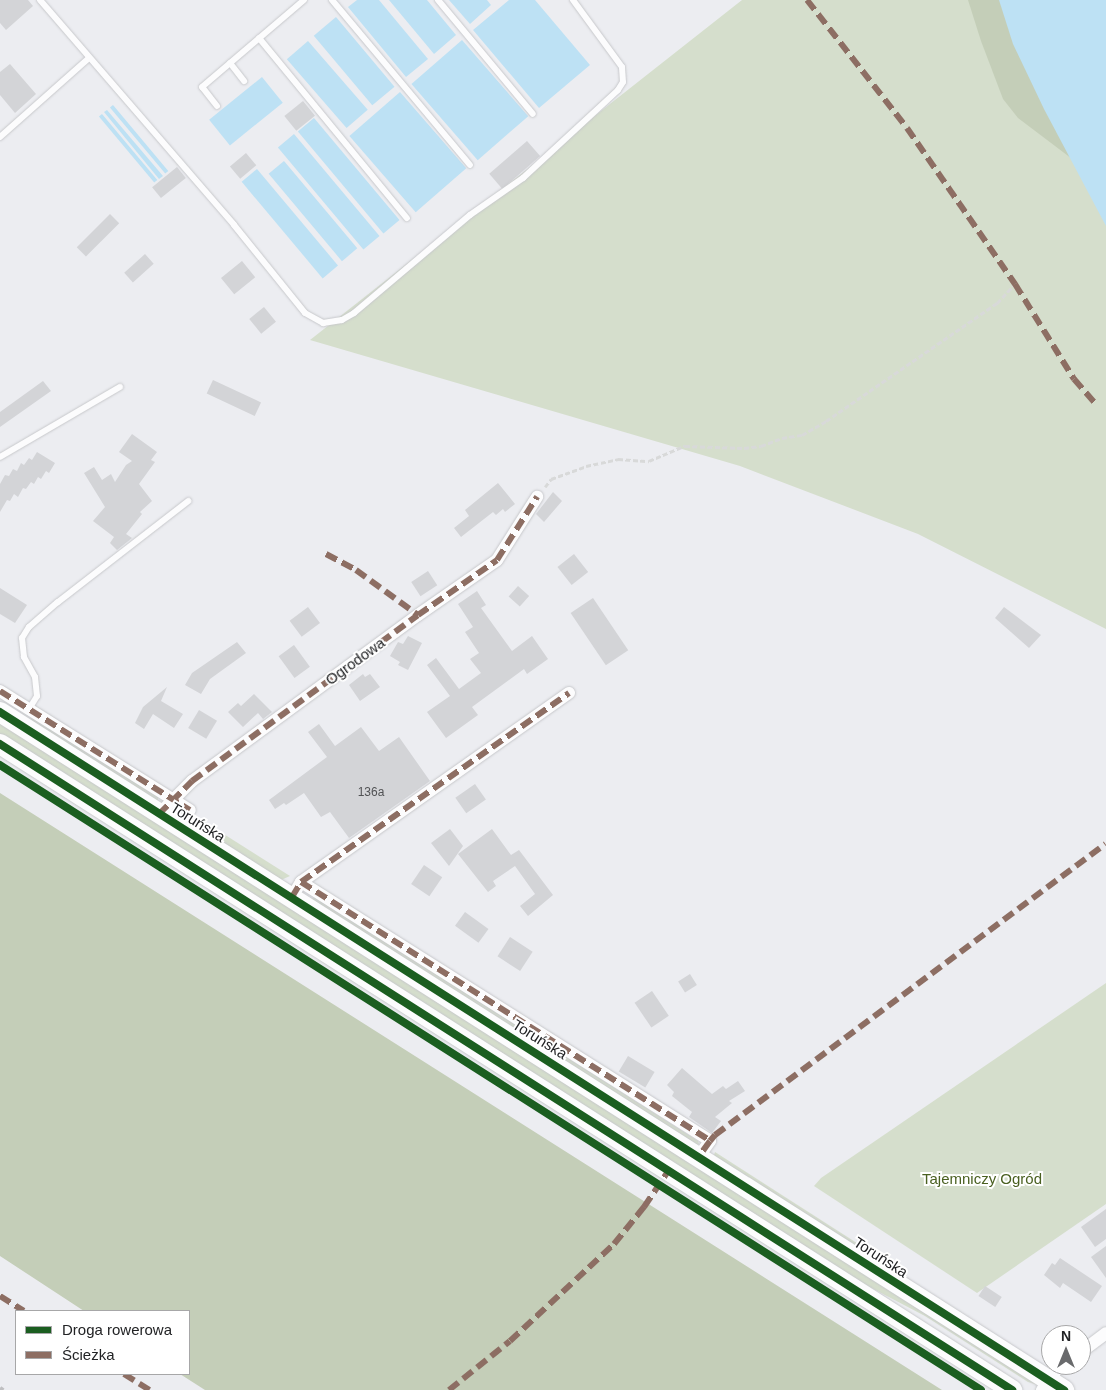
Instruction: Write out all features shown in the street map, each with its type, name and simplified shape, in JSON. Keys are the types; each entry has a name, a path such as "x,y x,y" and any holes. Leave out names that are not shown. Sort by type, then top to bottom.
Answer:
{"main road":[{"name":"Toruńska","path":"0,712 24,717 296,890 1052,1387"},
{"path":"0,744 1012,1390"}],"street":[{"name":"Ogrodowa","path":"165,807 192,780 418,615 497,560 537,498"},
{"path":"0,691 24,717"},
{"path":"296,890 569,693"},
{"path":"165,807 190,810"},
{"path":"1091,1344 1106,1333"},
{"path":"1052,1387 1058,1375"}],"lane":[{"path":"40,0 234,224 305,313 323,323 333,323 354,313 470,215 524,178 618,90 623,82 622,67 573,0"},
{"path":"217,106 202,87 304,0"},
{"path":"332,0 470,165"},
{"path":"438,0 533,114"},
{"path":"259,38 408,218"},
{"path":"0,138 89,58"},
{"path":"230,63 244,81"},
{"path":"0,457 120,387"},
{"path":"24,717 37,696 35,677 24,656 22,638 29,627 58,602 188,502"}],"path":[{"path":"537,498 551,479 586,466 618,459 649,461 684,446 744,448 761,446 782,438 802,435 826,421 997,303 1015,284"}],"green space":[{"path":"742,0 1106,0 1106,629 918,534 740,466 310,340"},
{"path":"968,0 1077,0 1092,174 1018,118 1003,99"},
{"path":"32,718 158,797 158,800 156,802 29,719"},
{"path":"0,723 1035,1382 1035,1384 1028,1382 925,1316 864,1284 0,734"},
{"path":"0,793 942,1390 205,1390 182,1375 190,1375 190,1310 82,1310 0,1256"},
{"path":"175,809 189,812 290,876 281,880 173,811"},
{"path":"315,897 698,1141 699,1144 696,1145 311,900"},
{"name":"Tajemniczy Ogród","path":"1106,983 1106,1204 977,1293 814,1186 821,1178"},
{"path":"715,1152 888,1263 885,1264 719,1160 714,1155"}],"water":[{"path":"357,0 379,0 428,59 406,77 348,7"},
{"path":"389,0 427,0 456,35 434,54"},
{"path":"449,0 487,0 491,5 470,24"},
{"path":"509,0 535,0 590,65 539,108 473,30"},
{"path":"999,0 1106,0 1106,226 1044,109 1013,44"},
{"path":"336,17 394,87 372,105 314,36"},
{"path":"462,40 528,116 478,160 411,84"},
{"path":"308,41 368,110 347,128 287,59"},
{"path":"262,77 283,103 230,145 209,120"},
{"path":"400,92 466,168 416,212 349,136"},
{"path":"113,105 168,171 165,173 110,108"},
{"path":"107,110 163,176 159,179 104,112"},
{"path":"102,114 157,180 154,182 99,117"},
{"path":"314,118 399,220 383,233 298,131"},
{"path":"294,134 379,236 363,249 278,147"},
{"path":"284,161 357,248 342,261 269,174"},
{"path":"257,169 338,266 323,278 242,182"}],"building":[{"path":"0,0 28,0 33,6 6,30 0,23"},
{"path":"10,64 36,94 15,113 0,95 0,72"},
{"path":"303,101 315,116 296,131 284,116"},
{"path":"527,141 540,156 502,189 489,174"},
{"path":"246,153 256,165 240,179 230,166"},
{"path":"177,167 186,178 161,198 152,187"},
{"path":"110,214 119,223 86,256 77,247"},
{"path":"145,254 154,264 133,282 124,273"},
{"path":"242,261 255,277 234,294 221,278"},
{"path":"264,307 276,322 261,334 249,319"},
{"path":"213,380 261,402 255,416 207,394"},
{"path":"43,381 51,391 0,427 0,412"},
{"path":"132,434 157,452 151,460 155,462 139,484 152,501 140,512 142,514 126,534 132,538 117,550 110,543 114,537 93,521 105,507 84,473 94,467 102,480 111,474 115,482 126,465 132,461 119,452"},
{"path":"37,452 55,463 49,473 46,471 41,479 38,477 34,484 31,482 26,489 23,488 18,497 14,494 10,501 7,500 0,512 0,484 5,475 9,476 13,469 17,471 21,463 24,465 29,458 32,460"},
{"path":"498,483 515,504 505,512 503,509 496,515 493,512 461,537 454,528 469,516 465,510"},
{"path":"553,492 562,501 544,522 536,514"},
{"path":"574,554 588,572 572,585 557,567"},
{"path":"428,571 437,585 420,596 411,582"},
{"path":"518,586 529,596 520,606 509,596"},
{"path":"0,588 27,605 15,623 0,614"},
{"path":"477,591 486,605 481,608 512,651 532,636 548,659 527,674 524,669 472,707 478,715 446,738 427,712 450,696 427,665 436,658 459,689 481,673 470,659 479,653 465,632 473,627 458,604"},
{"path":"593,598 628,650 606,665 571,613"},
{"path":"308,607 320,623 302,637 290,621"},
{"path":"1004,607 1041,635 1029,648 995,618"},
{"path":"408,636 422,643 408,670 398,665 400,662 390,656 398,642 403,644"},
{"path":"237,642 246,653 210,679 201,694 185,685 192,673"},
{"path":"294,645 310,667 294,678 279,656"},
{"path":"363,674 365,677 370,674 380,687 360,701 349,685"},
{"path":"167,687 161,701 183,714 174,728 153,714 144,729 135,723 143,707"},
{"path":"254,694 272,712 263,719 258,713 243,727 228,712 238,703 241,706"},
{"path":"199,710 217,721 206,739 188,728"},
{"path":"319,724 335,746 361,727 379,751 399,737 430,781 349,838 330,812 321,817 304,793 286,805 284,803 275,809 269,800 327,757 308,732"},
{"path":"475,784 486,800 466,813 455,798"},
{"path":"450,829 463,846 449,866 431,843"},
{"path":"492,829 511,855 519,850 553,895 528,916 520,906 535,894 515,866 493,881 496,886 488,892 458,854"},
{"path":"424,865 442,877 429,896 411,884"},
{"path":"465,912 488,929 478,943 455,926"},
{"path":"510,937 533,952 520,971 497,956"},
{"path":"690,974 697,985 685,992 678,981"},
{"path":"652,991 669,1016 651,1028 635,1003"},
{"path":"628,1056 655,1072 645,1087 619,1071"},
{"path":"682,1068 712,1094 723,1086 726,1089 738,1081 745,1091 729,1101 732,1103 715,1117 721,1121 712,1133 689,1117 692,1112 672,1096 674,1092 667,1085"},
{"path":"1106,1209 1106,1239 1095,1247 1081,1227"},
{"path":"1106,1246 1106,1278 1091,1257"},
{"path":"1060,1258 1102,1286 1091,1302 1063,1283 1060,1288 1044,1275 1052,1263 1055,1265"},
{"path":"985,1286 1002,1297 995,1307 978,1296"}],"marked path":[{"path":"807,0 907,128 1015,284 1074,379 1095,403"},
{"path":"159,814 192,781 418,615 497,560 537,497"},
{"path":"326,554 356,570 418,615"},
{"path":"0,691 190,810"},
{"path":"301,882 569,693"},
{"path":"710,1141 715,1135 1106,844"},
{"path":"292,897 301,882 710,1141 699,1156"},
{"path":"449,1390 510,1341 614,1244 644,1207 669,1170"},
{"path":"0,1296 22,1310"},
{"path":"126,1375 150,1390"}],"cycle path":[{"path":"0,712 1064,1390"},
{"path":"0,744 1012,1390"},
{"path":"0,765 981,1390"}]}
